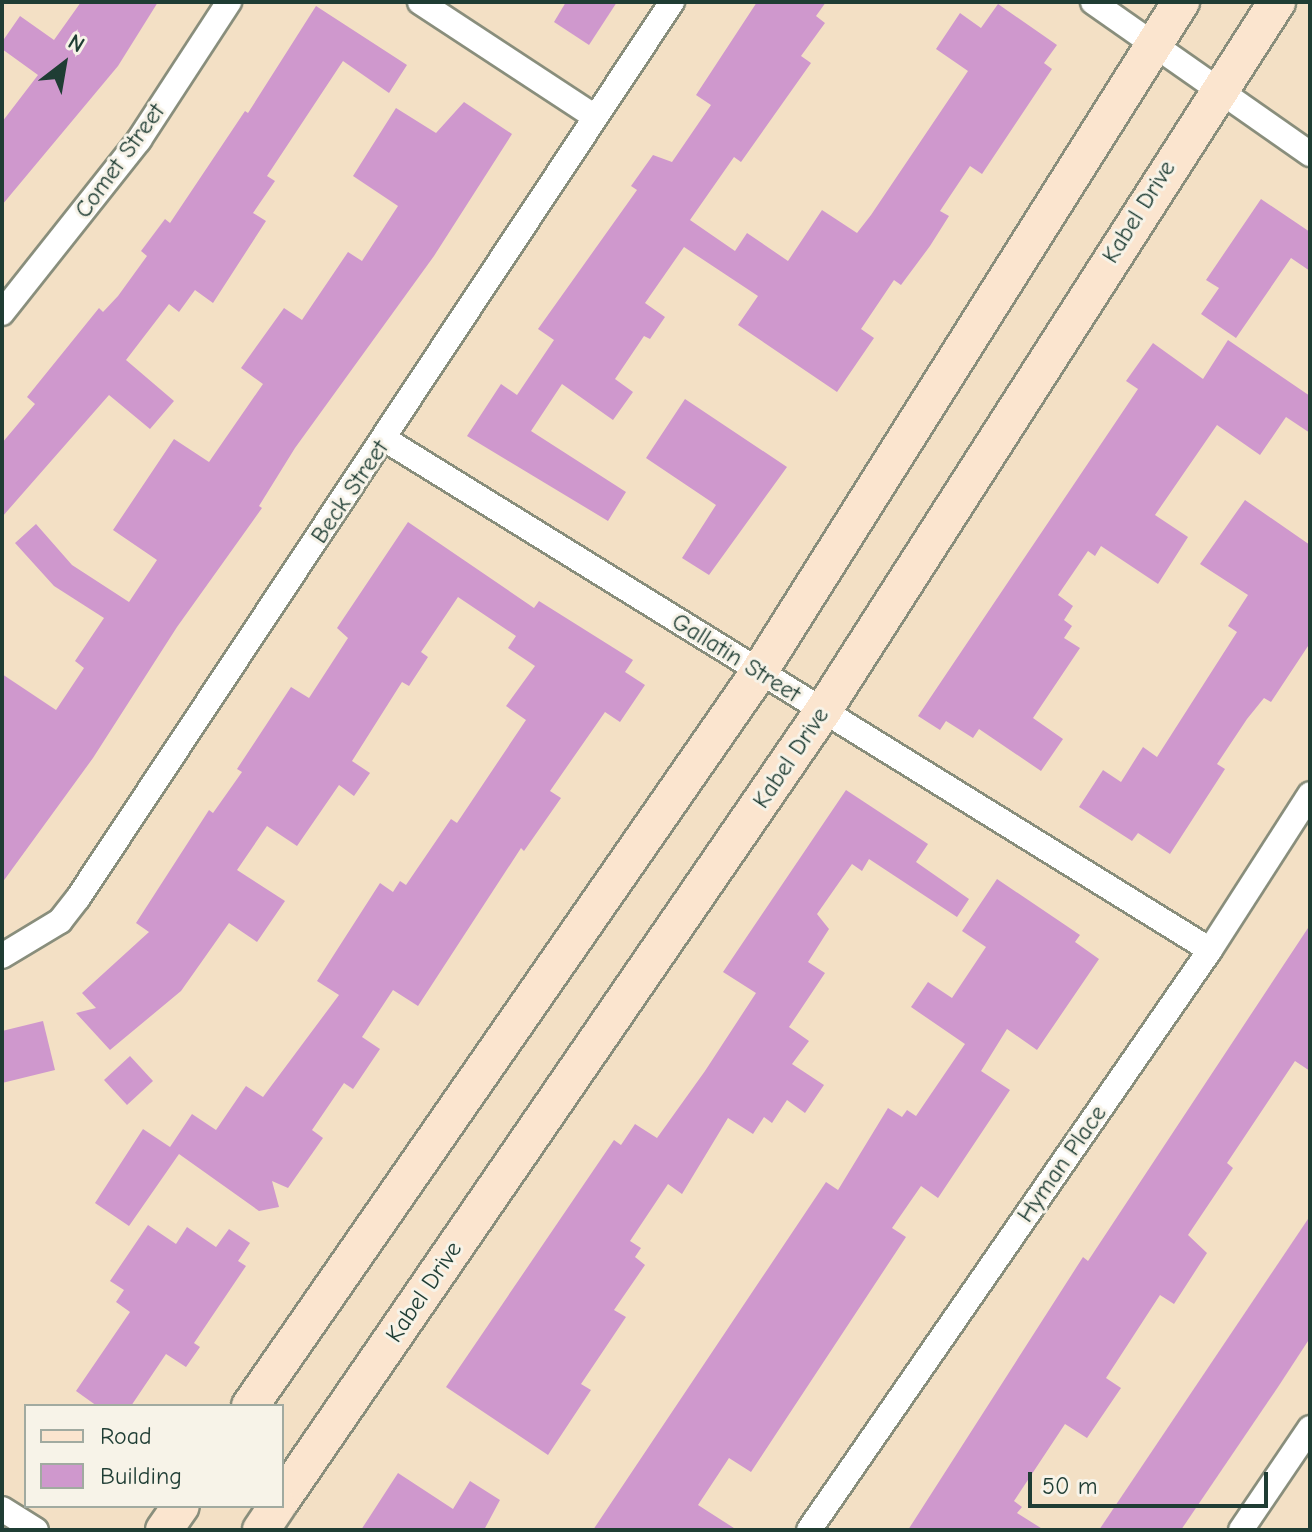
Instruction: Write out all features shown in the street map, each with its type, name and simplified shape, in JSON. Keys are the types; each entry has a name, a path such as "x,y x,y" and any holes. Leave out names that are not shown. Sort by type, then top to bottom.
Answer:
{"street":[{"name":"Comet Street","path":"2,313 139,140 229,2"},
{"path":"420,2 595,117"},
{"name":"Beck Street","path":"2,956 60,921 78,898 386,440 672,2"},
{"path":"1093,2 1310,154"},
{"path":"251,1404 759,672 1181,2"},
{"name":"Kabel Drive","path":"284,1496 823,711 1218,89 1277,2"},
{"name":"Gallatin Street","path":"386,440 1210,950"},
{"name":"Hyman Place","path":"809,1530 1210,950 1310,794"},
{"path":"1241,1530 1310,1428"},
{"path":"164,1530 180,1508"},
{"path":"261,1530 276,1508"},
{"path":"2,1509 36,1530"}],"building":[{"path":"81,2 158,2 118,66 2,205 2,122 38,75 2,49 2,42 20,16 54,40"},
{"path":"566,2 617,2 589,45 554,22"},
{"path":"757,2 826,2 816,16 825,23 801,56 811,63 741,162 734,157 690,220 735,251 747,233 788,261 822,210 857,233 871,215 968,71 936,49 960,13 981,28 998,4 1057,45 1044,63 1052,69 982,174 970,166 940,211 949,216 930,246 901,285 894,280 861,329 874,338 837,392 738,325 758,296 684,247 645,303 665,317 650,339 644,336 615,379 633,392 613,420 562,384 531,431 626,492 608,521 467,436 501,384 517,395 554,340 538,329 637,190 631,186 653,155 672,162 711,105 696,95"},
{"path":"316,6 407,65 389,93 343,61 267,176 275,181 253,213 266,221 213,303 195,290 179,312 169,304 126,360 174,401 150,429 109,395 2,517 2,443 35,404 27,397 99,308 103,312 118,296 147,256 141,251 165,219 170,223 245,111 248,113"},
{"path":"464,102 512,134 434,256 295,448 259,506 262,508 177,627 93,758 2,883 2,674 56,710 84,668 75,661 104,618 54,586 15,543 36,524 72,565 129,602 157,560 113,530 174,439 209,462 263,384 241,368 284,308 302,320 348,252 362,261 398,206 353,176 396,108 436,133"},
{"path":"1261,199 1310,232 1310,271 1291,258 1236,338 1201,314 1219,288 1206,280"},
{"path":"1228,340 1310,396 1310,433 1286,417 1260,455 1217,425 1155,515 1188,537 1158,584 1101,546 1095,556 1088,551 1058,595 1073,606 1064,620 1072,626 1064,638 1080,648 1033,718 1063,739 1041,771 979,729 973,738 946,721 940,730 918,716 1138,389 1126,381 1153,343 1203,379"},
{"path":"685,399 787,467 709,575 682,558 716,505 646,458"},
{"path":"1245,500 1310,545 1310,643 1271,702 1264,698 1217,764 1225,769 1170,854 1138,833 1132,841 1079,807 1103,770 1121,782 1143,747 1157,757 1237,632 1228,626 1248,595 1200,564"},
{"path":"408,522 534,608 539,601 633,660 625,672 645,685 620,722 605,712 550,791 561,798 524,851 521,848 418,1006 393,990 362,1037 380,1049 353,1089 344,1083 312,1130 323,1138 288,1188 272,1181 279,1207 259,1211 179,1154 129,1226 95,1203 143,1129 170,1147 192,1114 216,1130 246,1086 263,1097 339,995 317,981 380,883 393,892 400,881 406,885 451,819 457,823 526,720 506,706 535,666 508,648 516,636 458,597 421,652 428,657 409,686 402,682 352,761 370,773 354,796 339,785 297,846 267,826 237,870 285,901 257,942 229,923 181,991 110,1050 76,1013 96,1008 82,993 149,932 136,923 209,810 213,813 242,772 237,769 291,687 309,698 348,638 337,628"},
{"path":"846,790 928,844 916,862 969,899 957,917 869,859 862,871 852,864 817,914 829,929 808,962 825,973 789,1027 809,1041 792,1064 824,1085 805,1113 787,1100 772,1123 764,1117 753,1134 728,1118 682,1194 668,1184 630,1241 641,1248 635,1257 645,1265 614,1310 626,1317 581,1384 591,1390 548,1455 446,1387 614,1140 621,1145 635,1124 657,1138 705,1071 756,993 723,972"},
{"path":"997,879 1080,935 1075,942 1099,959 1037,1050 1007,1029 981,1071 1010,1090 938,1198 921,1186 892,1228 906,1237 751,1472 729,1458 698,1505 737,1530 593,1530 826,1182 838,1190 888,1108 902,1117 907,1110 916,1116 965,1044 911,1007 928,982 952,998 986,947 962,931"},
{"path":"1310,925 1310,1071 1295,1061 1227,1163 1233,1168 1188,1235 1207,1253 1174,1304 1160,1295 1106,1378 1121,1388 1087,1438 1065,1424 1014,1501 1022,1507 1017,1513 1044,1530 908,1530 1083,1257 1088,1261"},
{"path":"43,1021 55,1070 2,1083 2,1031"},
{"path":"130,1056 153,1081 127,1105 104,1080"},
{"path":"1310,1216 1310,1338 1278,1387 1181,1530 1099,1530"},
{"path":"148,1225 176,1244 187,1227 216,1247 229,1229 250,1243 238,1261 246,1266 194,1343 200,1347 186,1367 166,1354 132,1404 94,1404 76,1391 130,1312 116,1302 124,1290 110,1281"},
{"path":"398,1473 453,1509 470,1481 500,1500 484,1530 361,1530"}]}
